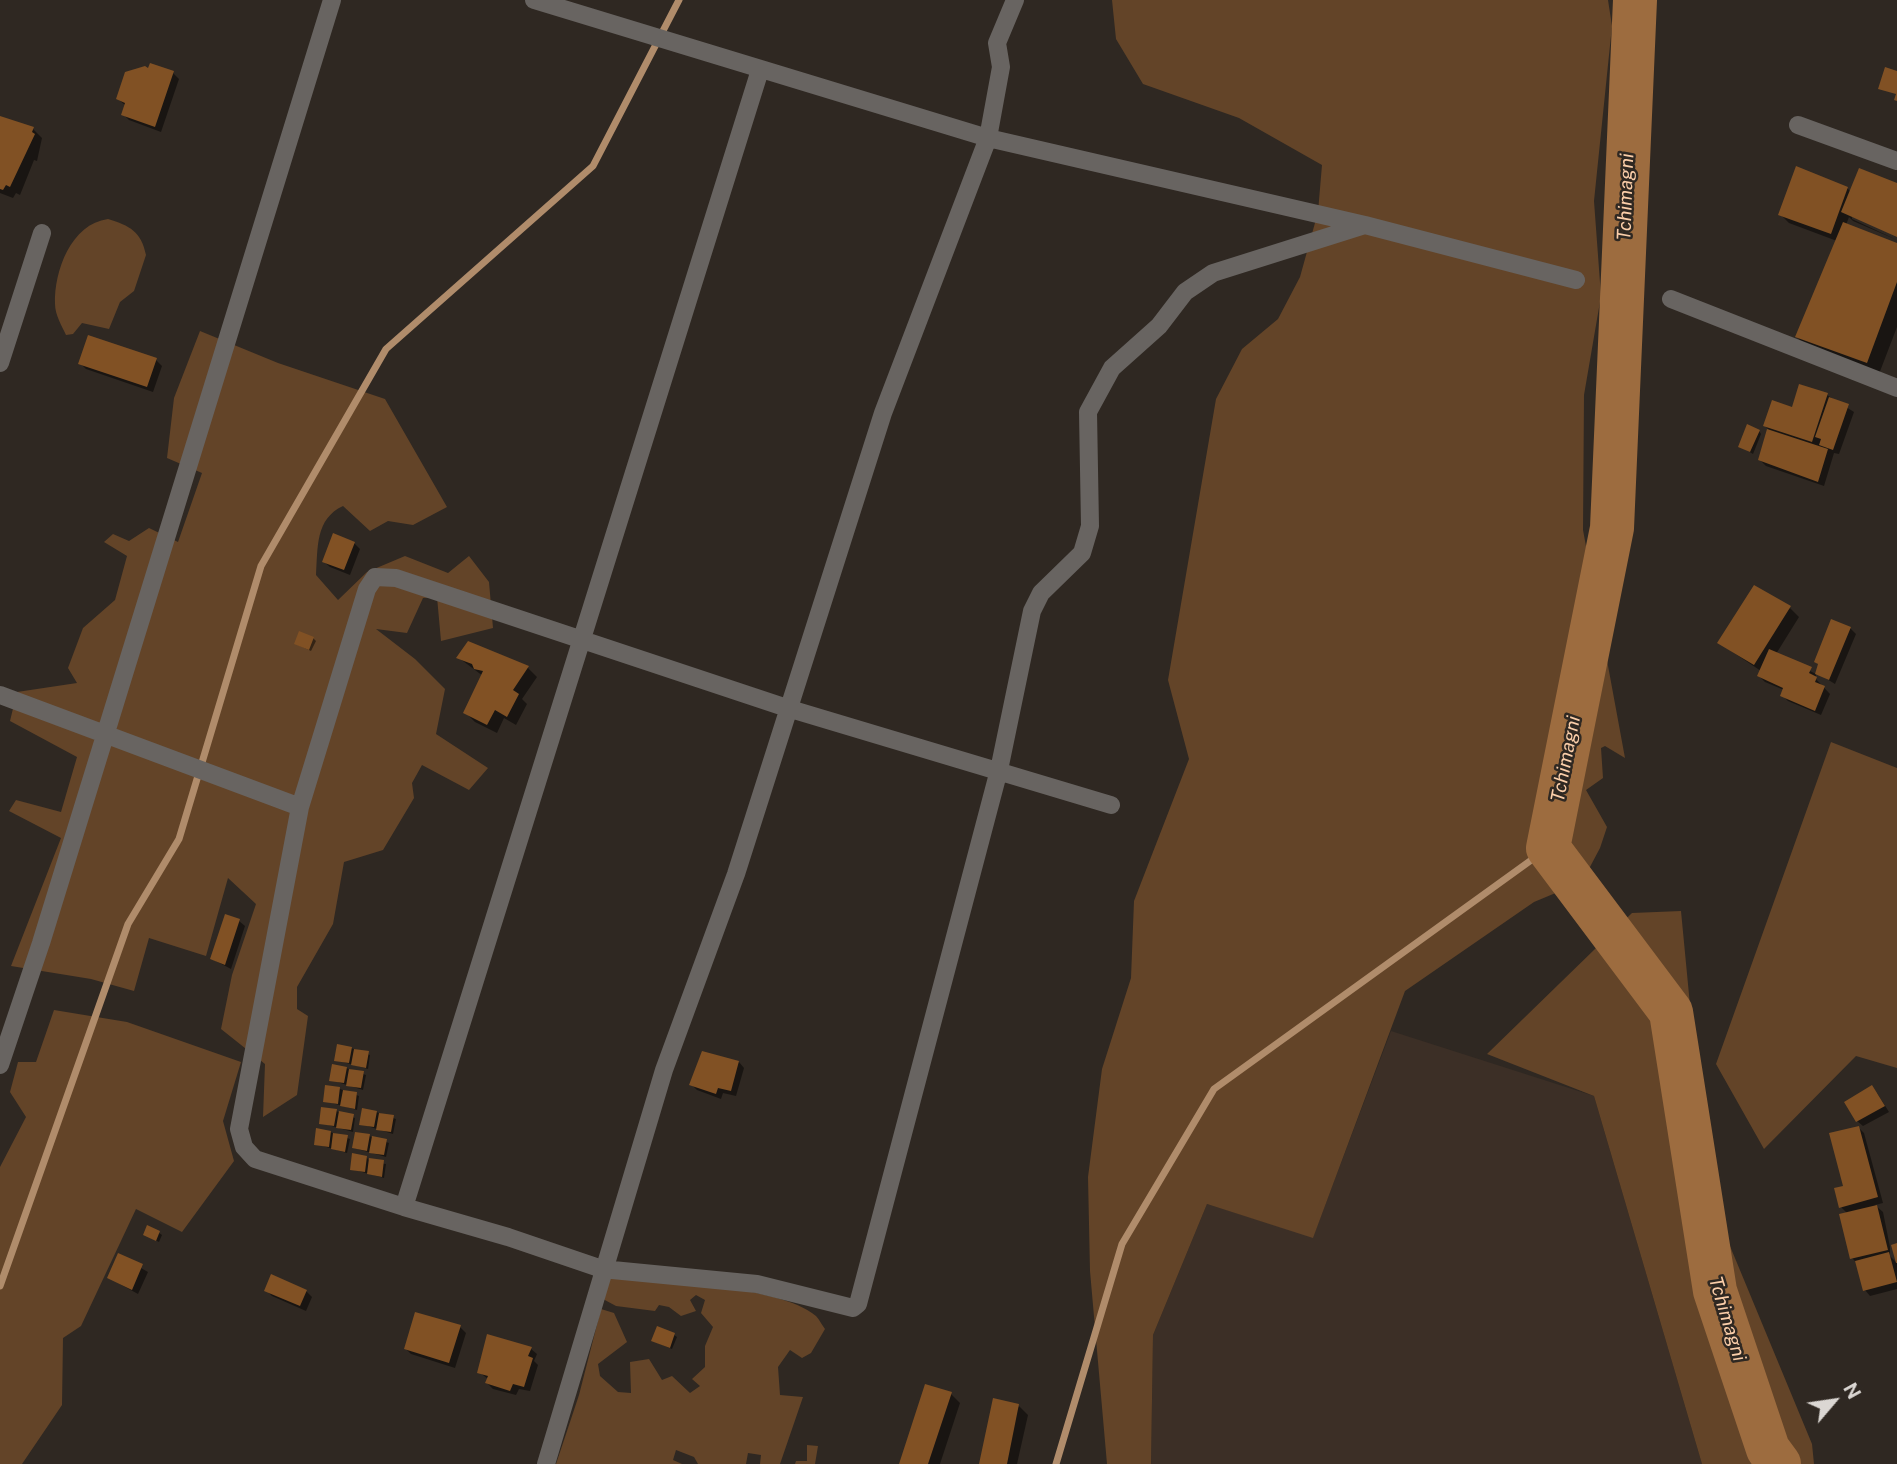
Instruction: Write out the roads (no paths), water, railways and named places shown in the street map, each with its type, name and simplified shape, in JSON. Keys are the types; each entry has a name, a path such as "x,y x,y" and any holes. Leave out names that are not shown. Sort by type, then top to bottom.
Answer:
{"street":[{"path":"0,1065 107,733 332,0"},
{"path":"534,0 988,138 1365,225 1576,280"},
{"path":"546,1464 602,1269 664,1070 736,874 883,413 988,138 1001,67 996,43 1015,0"},
{"path":"404,1207 434,1118 580,637 760,70"},
{"path":"1798,125 1897,161"},
{"path":"1111,805 999,770 787,708 580,637 396,579 375,577 367,589 300,807 239,1129 244,1147 254,1159 508,1237 602,1269 757,1284 849,1309 858,1304 999,770 1032,611 1041,593 1082,553 1090,526 1087,412 1101,383 1112,368 1159,326 1185,292 1213,273 1365,225"},
{"path":"0,363 42,233"},
{"path":"1671,299 1897,388"},
{"path":"0,695 300,807"}],"waterway":[{"path":"0,1286 128,924 179,839 261,566 386,349 593,166 679,0"},
{"name":"Tchimagni","path":"1635,0 1612,528 1548,848 1671,1012 1715,1291 1768,1449 1779,1464"},
{"path":"1056,1464 1122,1244 1214,1089 1548,848"}]}
